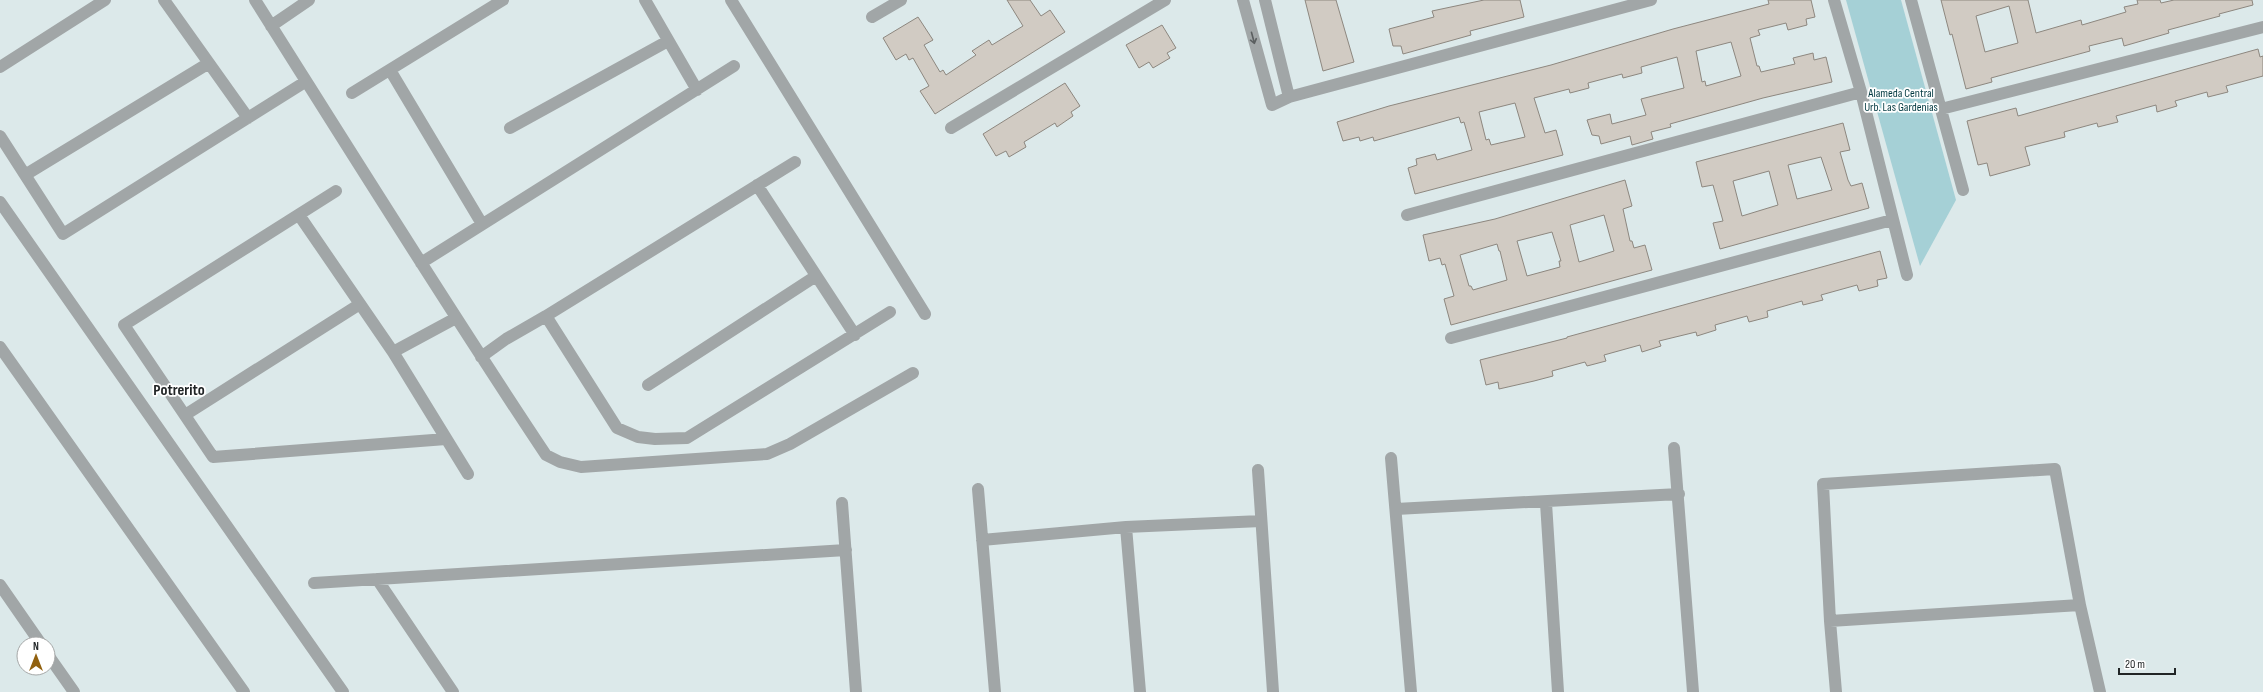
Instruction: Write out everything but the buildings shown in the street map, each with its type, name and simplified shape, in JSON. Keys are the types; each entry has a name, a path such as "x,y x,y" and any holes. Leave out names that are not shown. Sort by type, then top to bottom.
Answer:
{"street":[{"path":"0,66 104,0"},
{"path":"164,0 248,118"},
{"path":"255,0 305,82 480,357 546,455 560,462 581,467 767,454 790,444 914,373"},
{"path":"271,26 309,0"},
{"path":"352,93 503,0"},
{"path":"645,0 697,90"},
{"path":"731,0 926,314"},
{"path":"872,17 901,0"},
{"path":"951,128 1165,0"},
{"path":"1243,0 1272,105 1289,97 1651,0"},
{"path":"1265,0 1289,97"},
{"path":"1834,0 1861,92 1907,275"},
{"path":"1910,0 1963,190"},
{"path":"1941,109 2263,27"},
{"path":"510,128 668,41"},
{"path":"25,175 209,63"},
{"path":"421,263 734,66"},
{"path":"390,70 482,224"},
{"path":"0,136 64,234 305,82"},
{"path":"1407,215 1861,92"},
{"path":"480,357 506,339 546,316 795,162"},
{"path":"757,185 854,335"},
{"path":"336,191 124,325 213,457 446,439"},
{"path":"0,202 343,692"},
{"path":"299,215 393,352 468,474"},
{"path":"1451,338 1892,220"},
{"path":"648,385 816,276"},
{"path":"185,415 360,304"},
{"path":"546,316 617,428 638,437 655,439 687,438 890,312"},
{"path":"393,352 456,318"},
{"path":"0,346 244,692"},
{"path":"1674,448 1679,494 1693,692"},
{"path":"1391,458 1411,692"},
{"path":"1836,692 1830,621 1823,484 2055,468 2080,605 2100,692"},
{"path":"1258,470 1274,692"},
{"path":"978,489 995,692"},
{"path":"1396,510 1546,503 1679,494"},
{"path":"842,503 856,692"},
{"path":"1546,503 1558,692"},
{"path":"982,540 1126,527 1261,521"},
{"path":"1126,527 1140,692"},
{"path":"314,583 846,550"},
{"path":"377,579 454,692"},
{"path":"0,585 35,636"},
{"path":"1830,621 2080,605"},
{"path":"56,666 74,692"}],"green space":[{"name":"Alameda Central Urb. Las Gardenias","path":"1846,0 1901,0 1956,200 1920,266"}],"district":[{"name":"Potrerito","path":"179,389"}]}
